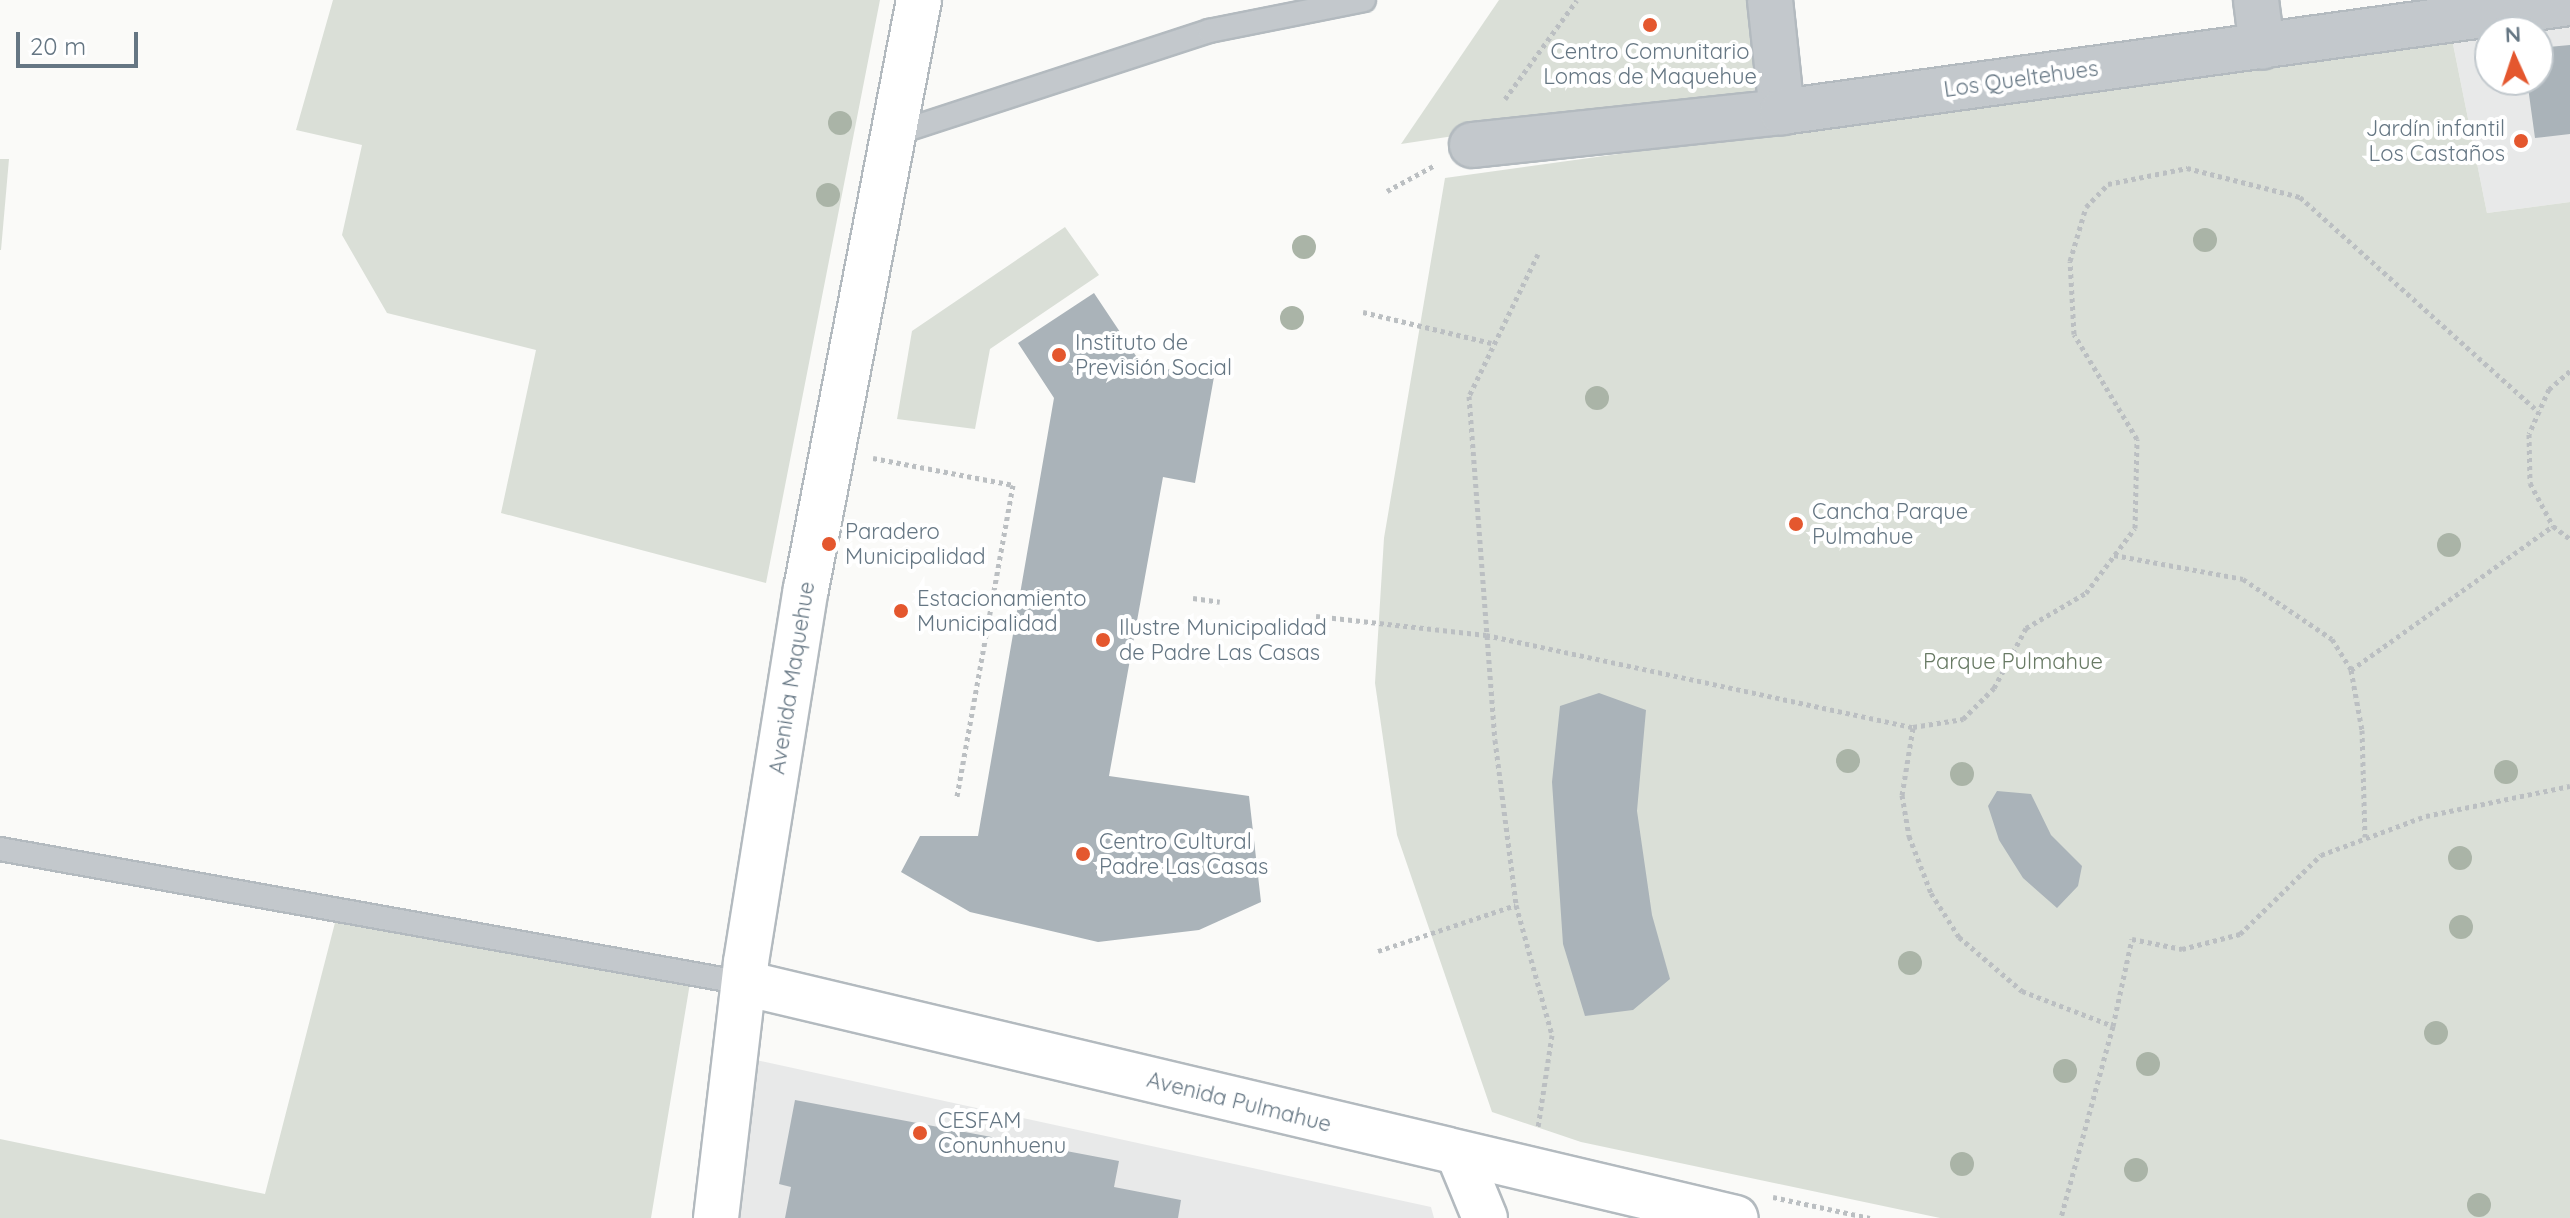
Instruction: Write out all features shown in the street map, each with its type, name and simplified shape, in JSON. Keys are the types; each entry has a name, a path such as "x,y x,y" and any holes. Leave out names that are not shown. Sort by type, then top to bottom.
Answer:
{"main road":[{"name":"Avenida Maquehue","path":"716,1218 744,983 831,451 919,0"},
{"name":"Avenida Pulmahue","path":"744,983 1459,1155 1736,1218"},
{"path":"1459,1155 1485,1218"}],"street":[{"path":"1770,0 1782,112"},
{"path":"2256,0 2262,47"},
{"name":"Los Queltehues","path":"1472,145 1782,112 2570,3"}],"lane":[{"path":"891,135 1209,31 1364,0"},
{"path":"0,849 744,983"}],"path":[{"path":"1387,191 1472,145 1577,0"},
{"path":"1316,616 1486,635 1913,727 1963,719 1994,688 2026,628 2086,593 2135,528 2137,439 2074,334 2069,294 2074,232 2108,184 2187,168 2300,197 2539,412"},
{"path":"1534,1145 1552,1035 1516,905 1486,635 1469,396 1491,343 1538,254"},
{"path":"1363,312 1491,343"},
{"path":"2570,371 2549,389 2529,434 2530,483 2553,526 2570,539"},
{"path":"831,451 1013,485 957,797"},
{"path":"2351,670 2553,526"},
{"path":"2113,555 2243,579 2332,639 2351,670 2362,730 2365,837"},
{"path":"1193,598 1220,602"},
{"path":"1913,727 1902,795 1909,836 1931,893 1959,937 2022,991 2113,1026"},
{"path":"2061,1218 2113,1026 2132,939 2182,949 2240,934 2321,855 2365,837 2463,807 2570,786"},
{"path":"1378,951 1516,905"}],"shaded area":[{"name":"Jardín infantil Los Castaños","path":"2570,23 2570,202 2487,213 2452,39 2474,36 2474,96 2554,96 2554,25"},
{"name":"CESFAM Conunhuenu","path":"756,1060 1431,1207 1434,1218 737,1218"}],"green space":[{"path":"333,0 880,0 766,583 501,513 536,350 387,313 342,235 362,145 296,130"},
{"path":"1499,0 1747,0 1757,90 1401,144"},
{"name":"Parque Pulmahue","path":"2452,39 2487,213 2570,202 2570,1218 1940,1218 1581,1142 1492,1112 1397,835 1375,683 1384,538 1445,178"},
{"path":"0,159 9,159 1,250 0,250"},
{"path":"1065,227 1099,275 990,349 975,429 897,419 912,331"},
{"path":"338,911 692,971 651,1218 0,1218 0,1139 265,1194"}],"building":[{"path":"2570,45 2570,134 2535,138 2529,96 2554,96 2554,46"},
{"path":"1094,293 1142,365 1214,377 1195,483 1163,477 1109,776 1249,796 1261,902 1199,930 1098,942 970,912 901,872 920,836 978,836 1054,398 1018,343"},
{"path":"1599,693 1646,710 1637,811 1652,915 1670,979 1633,1010 1585,1016 1563,944 1552,782 1560,706"},
{"path":"1997,791 2031,794 2051,835 2082,866 2078,886 2057,908 2023,878 1999,840 1988,806"},
{"path":"795,1100 1119,1161 1114,1187 1181,1200 1178,1218 785,1218 791,1187 779,1184"}],"place":[{"name":"Centro Comunitario Lomas de Maquehue","path":"1650,25"},
{"name":"Jardín infantil Los Castaños","path":"2521,141"},
{"name":"Instituto de Previsión Social","path":"1059,355"},
{"name":"Cancha Parque Pulmahue","path":"1796,524"},
{"name":"Paradero Municipalidad","path":"829,544"},
{"name":"Estacionamiento Municipalidad","path":"901,611"},
{"name":"Ilustre Municipalidad de Padre Las Casas","path":"1103,640"},
{"name":"Centro Cultural Padre Las Casas","path":"1083,854"},
{"name":"CESFAM Conunhuenu","path":"920,1133"}]}
